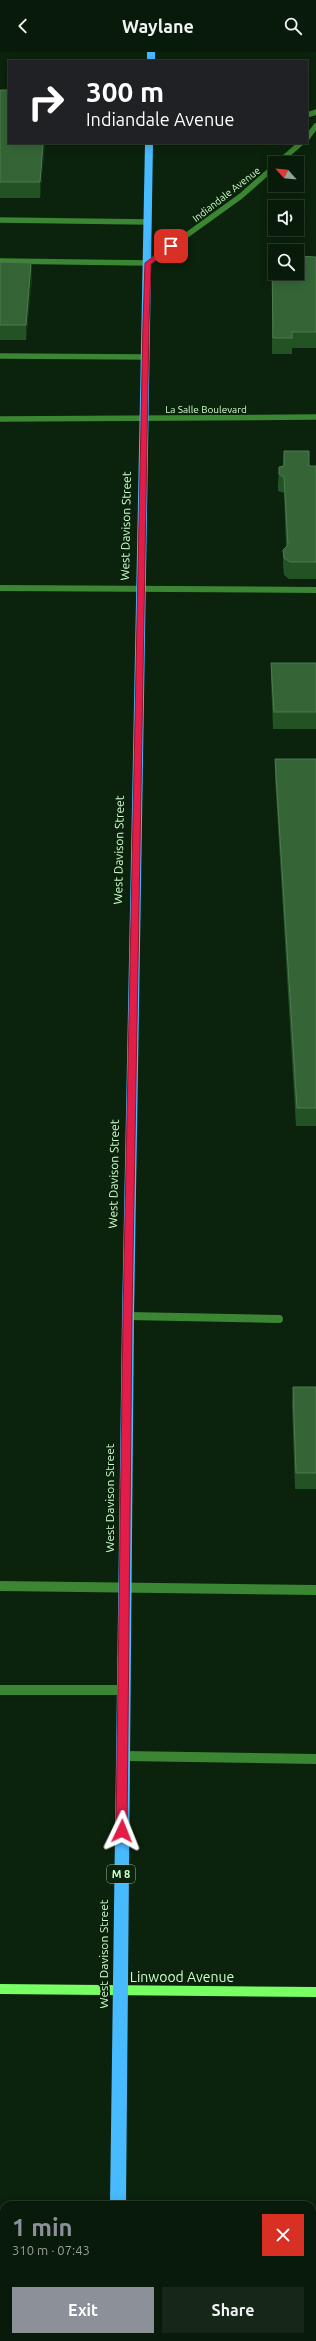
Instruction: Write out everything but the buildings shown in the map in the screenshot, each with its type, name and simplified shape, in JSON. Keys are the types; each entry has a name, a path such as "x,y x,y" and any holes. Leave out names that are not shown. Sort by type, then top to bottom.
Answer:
{"highway":[{"name":"West Davison Street","path":"118,2201 128,1316 149,144"}],"street":[{"path":"308,137 316,126"},
{"path":"286,156 300,144"},
{"name":"Indiandale Avenue","path":"148,263 241,196 268,172"},
{"path":"0,220 148,222"},
{"path":"0,261 148,263"},
{"path":"0,356 146,357"},
{"name":"La Salle Boulevard","path":"0,419 316,417"},
{"path":"0,588 316,590"},
{"path":"128,1316 279,1319"},
{"path":"0,1586 316,1590"},
{"path":"0,1690 124,1690"},
{"path":"124,1756 316,1759"},
{"name":"Linwood Avenue","path":"0,1989 120,1992 316,1992"}],"route":[{"path":"122,1831 128,1316 146,323 148,263 171,246"}]}
